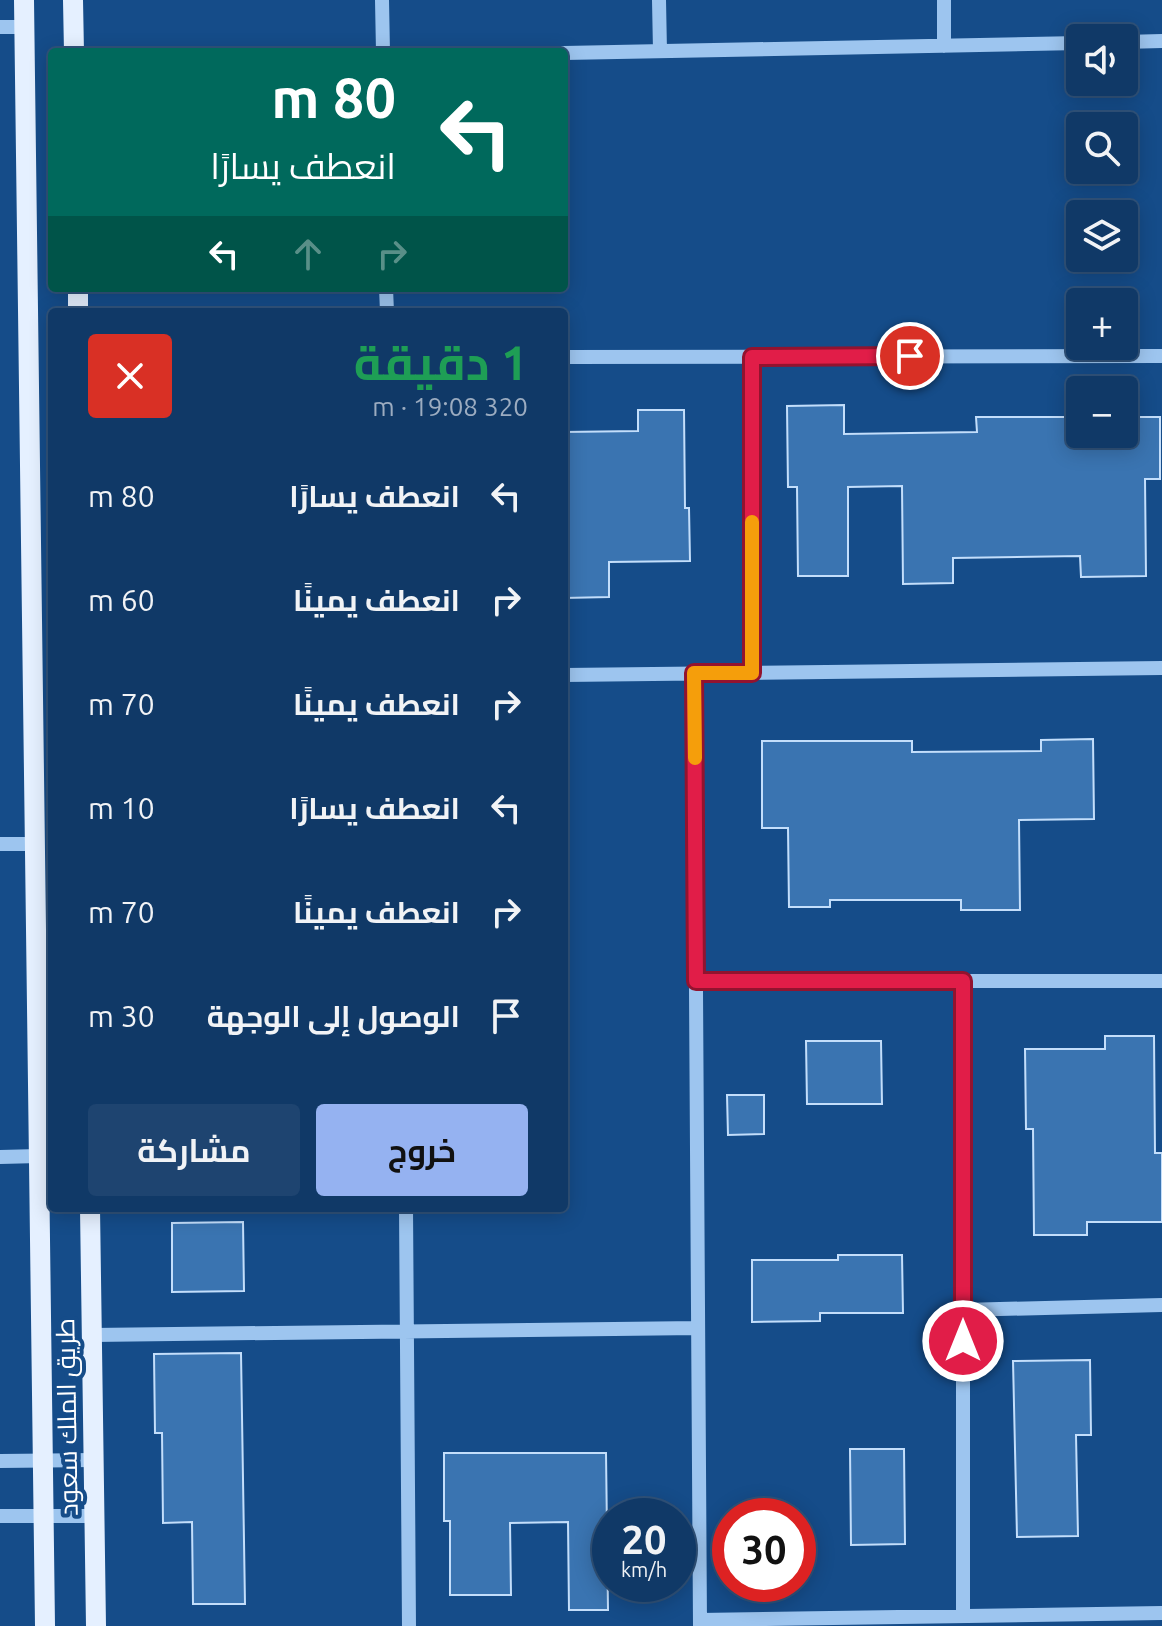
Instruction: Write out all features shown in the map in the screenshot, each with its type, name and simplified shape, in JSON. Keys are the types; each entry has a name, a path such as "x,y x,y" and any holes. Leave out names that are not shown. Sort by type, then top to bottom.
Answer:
{"main road":[{"name":"طريق الملك سعود","path":"24,0 45,1626"},
{"path":"73,0 74,48"},
{"name":"طريق الملك سعود","path":"90,1212 96,1626"}],"street":[{"path":"382,0 383,48"},
{"path":"659,0 660,51"},
{"path":"944,0 944,46"},
{"path":"0,27 25,27"},
{"path":"1138,42 1162,41"},
{"path":"568,53 1066,43"},
{"path":"568,357 1162,356"},
{"path":"752,357 752,673"},
{"path":"568,675 1162,668"},
{"path":"694,673 700,1623 1162,1613"},
{"path":"0,844 35,844"},
{"path":"696,981 1162,981"},
{"path":"963,981 963,1616"},
{"path":"0,1157 39,1156"},
{"path":"406,1212 409,1626"},
{"path":"963,1310 1162,1305"},
{"path":"92,1335 698,1328"},
{"path":"0,1461 94,1460"},
{"path":"0,1516 94,1516"}],"building":[{"path":"844,405 844,434 977,432 976,417 1066,417 1066,448 1138,448 1138,417 1160,417 1160,479 1145,479 1146,576 1081,577 1080,556 953,558 953,583 903,584 902,486 848,487 848,576 798,576 797,487 788,487 787,406"},
{"path":"638,410 684,410 685,508 689,508 690,561 609,562 609,597 568,598 568,432 638,431"},
{"path":"1093,739 1094,819 1019,820 1020,910 961,910 961,900 830,900 830,907 789,907 788,828 762,828 762,741 912,741 912,752 1041,751 1041,740"},
{"path":"1105,1036 1154,1036 1155,1153 1162,1153 1162,1222 1087,1222 1087,1235 1034,1235 1033,1129 1026,1129 1025,1049 1105,1049"},
{"path":"806,1041 881,1041 882,1104 807,1104"},
{"path":"727,1095 764,1095 764,1134 728,1135"},
{"path":"243,1222 244,1291 172,1292 172,1223"},
{"path":"838,1255 902,1255 903,1313 820,1313 820,1321 752,1322 752,1260 838,1260"},
{"path":"241,1353 245,1604 193,1604 192,1522 163,1523 162,1433 155,1433 154,1354"},
{"path":"1090,1360 1091,1435 1076,1435 1078,1536 1017,1537 1013,1361"},
{"path":"850,1449 904,1449 905,1544 851,1545"},
{"path":"444,1453 606,1453 607,1498 592,1498 592,1602 608,1602 608,1610 569,1610 568,1522 510,1523 511,1595 450,1595 450,1521 444,1521"}],"slow traffic":[{"path":"695,758 694,673 752,673 752,522"}],"route":[{"path":"910,356 752,357 752,673 694,673 696,981 963,981 963,1341"}]}
